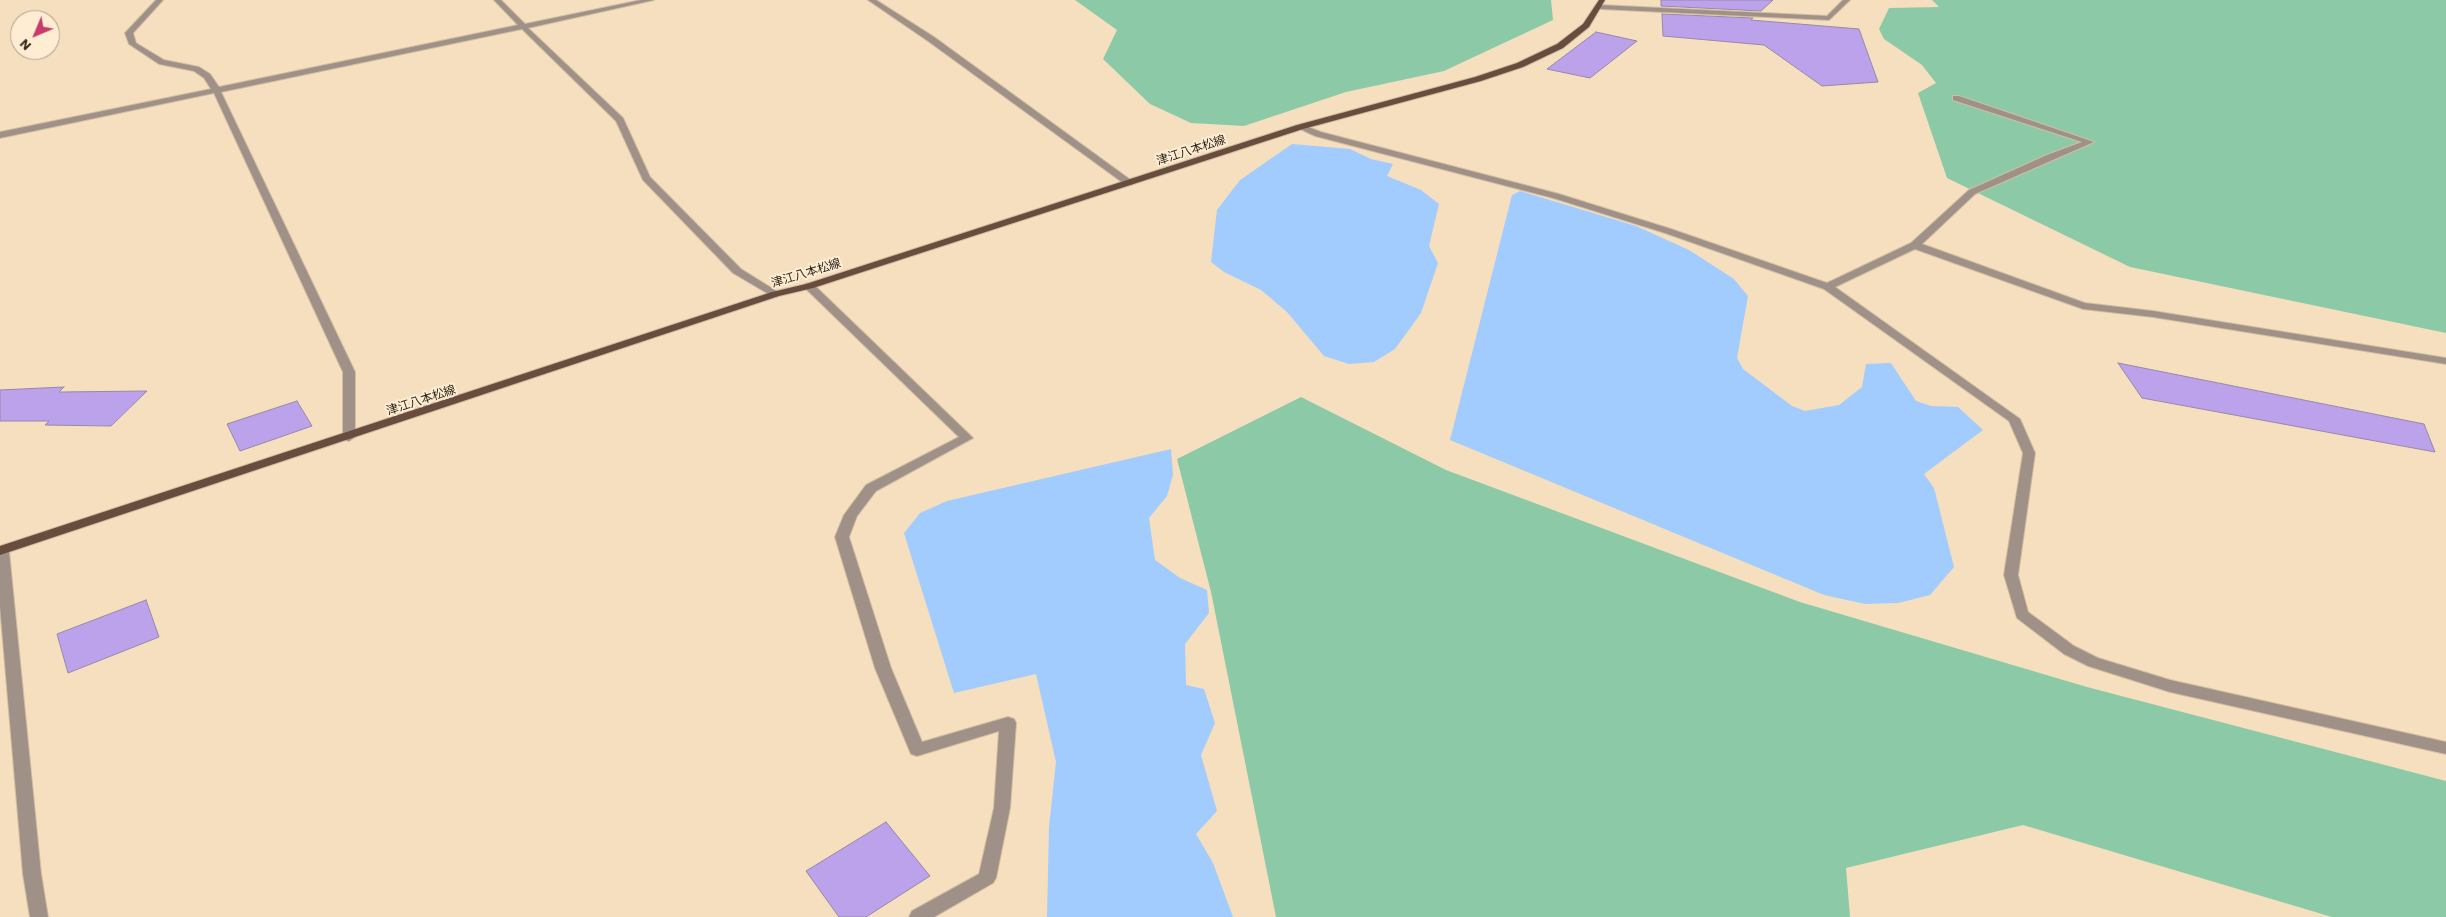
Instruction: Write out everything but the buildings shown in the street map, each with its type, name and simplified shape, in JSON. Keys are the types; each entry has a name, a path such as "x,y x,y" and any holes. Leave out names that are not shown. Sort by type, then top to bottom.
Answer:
{"main road":[{"name":"津江八本松線","path":"1,551 776,294 809,286 1300,127 1478,79 1520,65 1560,46 1586,25 1601,3"}],"street":[{"path":"160,0 129,32 134,44 162,62 196,69 207,76 217,91 349,372 349,437"},
{"path":"497,0 525,26 564,68 620,120 646,178 737,270 776,294"},
{"path":"0,135 651,0"},
{"path":"872,0 931,39 1129,183"},
{"path":"1601,3 1830,18 1846,0"},
{"path":"1828,287 1916,245 1972,192 2050,157 2090,142 1956,98"},
{"path":"1300,127 1318,134 1556,196 1668,231 1828,287 2014,419 2029,453 2011,575 2022,614 2070,650 2093,662 2170,686 2446,748"},
{"path":"1916,245 2083,306 2153,314 2446,361"},
{"path":"809,286 967,438 870,488 851,515 842,537 883,668 917,750 1008,723 1002,808 986,878 918,917"},
{"path":"1,551 31,864 38,917"}],"green space":[{"path":"1075,0 1551,0 1553,20 1444,71 1346,92 1244,126 1191,123 1150,104 1103,59 1117,30"},
{"path":"1932,0 2446,0 2446,333 2130,267 1947,178 1918,93 1936,83 1922,65 1884,39 1879,29 1889,8 1939,7"},
{"path":"1301,397 1446,470 1800,602 2087,687 2446,781 2446,917 2332,917 2023,825 1846,868 1850,917 1276,917 1211,592 1177,459"}],"water":[{"path":"1292,144 1350,149 1371,159 1393,164 1387,176 1421,190 1439,204 1429,246 1438,263 1421,313 1395,349 1374,362 1349,364 1324,356 1287,312 1261,290 1224,272 1211,262 1217,210 1240,180"},
{"path":"1520,191 1636,226 1689,250 1734,279 1748,296 1737,358 1743,369 1792,406 1805,411 1839,405 1862,387 1866,364 1891,363 1916,401 1931,406 1958,407 1983,430 1924,474 1934,488 1954,567 1930,595 1898,603 1865,604 1824,595 1450,440 1512,195"},
{"path":"1171,449 1173,475 1167,496 1149,518 1155,560 1180,578 1207,590 1209,613 1185,644 1186,685 1204,689 1215,723 1201,755 1217,811 1196,834 1213,863 1233,917 1047,917 1049,827 1056,762 1036,674 954,693 904,533 920,513 947,501"}]}
